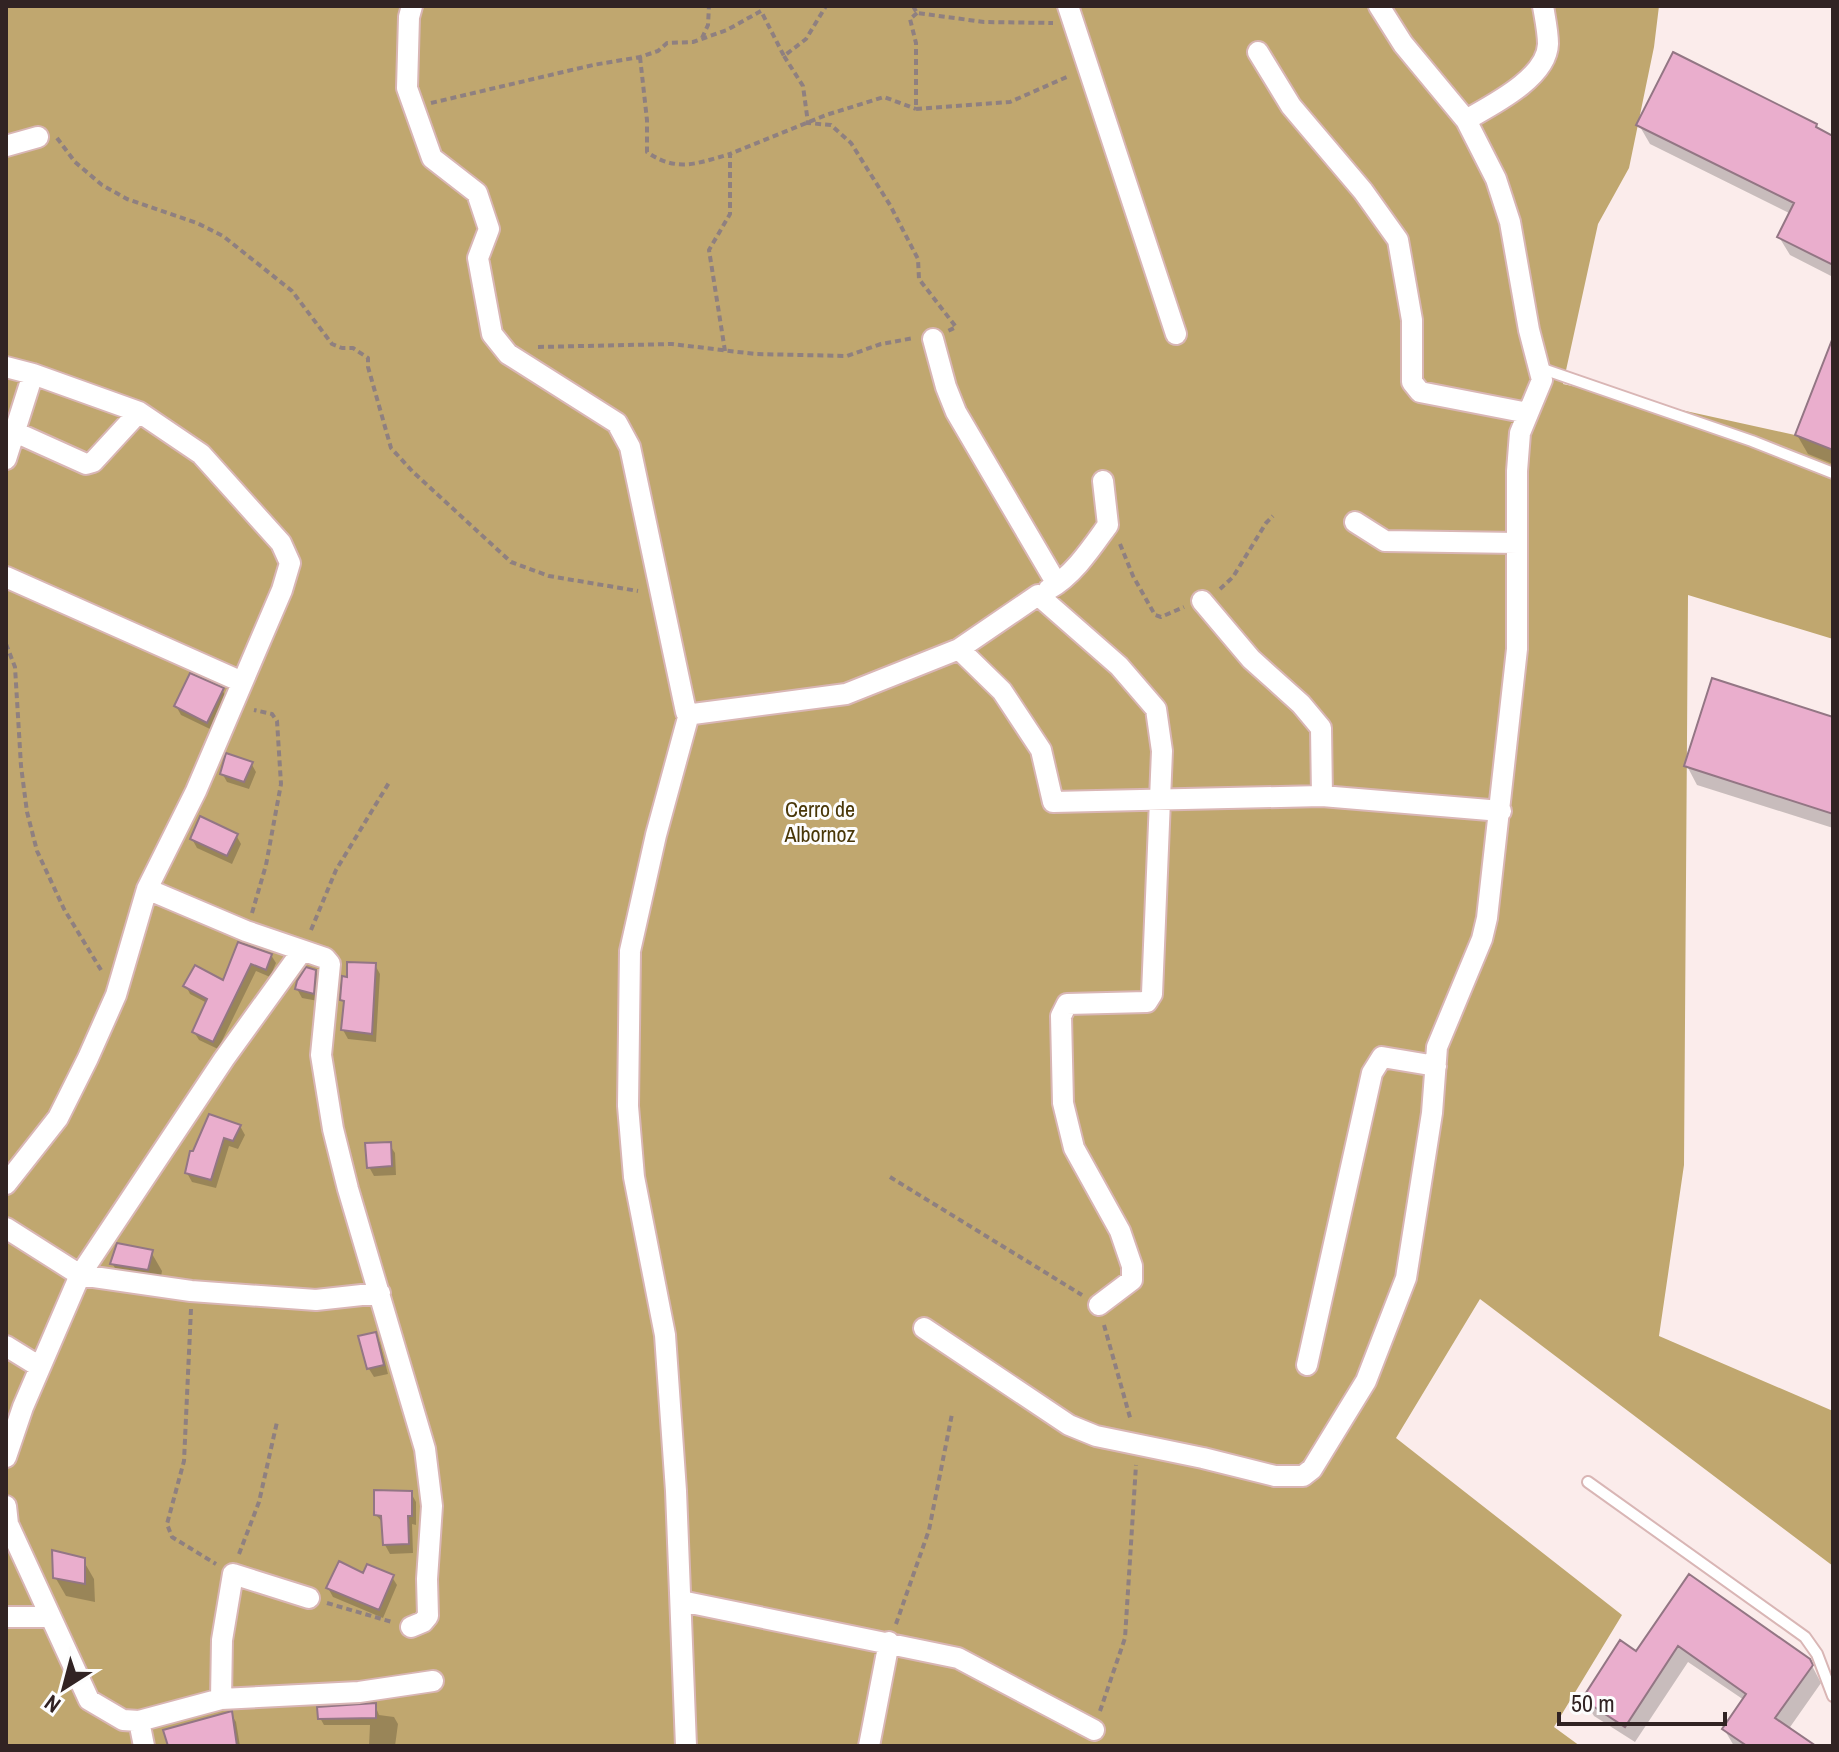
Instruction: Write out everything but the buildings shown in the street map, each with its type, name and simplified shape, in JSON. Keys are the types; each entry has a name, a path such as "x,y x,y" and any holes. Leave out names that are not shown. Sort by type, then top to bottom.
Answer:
{"street":[{"path":"412,6 407,88 432,158 477,193 489,229 478,258 492,334 508,354 617,423 630,447 660,595 689,714 656,835 630,951 628,1106 634,1177 665,1335 681,1601 686,1746"},
{"path":"924,1328 1069,1425 1096,1436 1275,1476 1303,1476 1312,1469 1366,1381 1406,1278 1432,1113 1437,1047 1482,939 1487,918 1517,649 1520,433 1542,380 1529,330 1510,222 1496,179 1466,120 1403,44 1379,6"},
{"path":"1466,120 1505,98 1542,66 1548,46 1543,6"},
{"path":"1071,14 1176,334"},
{"path":"1258,52 1291,106 1363,191 1398,240 1412,320 1412,382 1420,392 1528,413"},
{"path":"6,146 38,137"},
{"path":"933,339 956,412 1057,584"},
{"path":"6,367 139,412 201,454 281,543 290,563 282,590 196,791 147,889 116,995 88,1058 58,1118 6,1184"},
{"path":"6,459 33,374"},
{"path":"15,432 86,464 93,462 139,412"},
{"path":"689,714 846,694 959,649 1057,584 1088,553 1108,525 1103,481"},
{"path":"1355,522 1385,541 1517,543"},
{"path":"6,577 242,682"},
{"path":"1038,595 1119,666 1156,709 1162,751 1152,994 1147,1002 1067,1004 1061,1016 1063,1103 1074,1148 1120,1231 1132,1266 1132,1280 1099,1305"},
{"path":"1202,601 1251,659 1301,704 1321,728 1322,796"},
{"path":"959,649 1002,691 1041,750 1053,802 1322,796 1501,811"},
{"path":"147,889 246,931 325,958 330,964 321,1055 333,1129 425,1449 432,1506 428,1616 411,1627"},
{"path":"6,1457 40,1367 80,1275 224,1059 302,951"},
{"path":"1307,1365 1372,1073 1382,1057 1436,1066"},
{"path":"6,1228 80,1275 191,1291 316,1300 380,1293"},
{"path":"6,1346 40,1367"},
{"path":"6,1506 8,1524 89,1700 123,1720 139,1721 221,1699 359,1692 433,1681"},
{"path":"221,1699 222,1640 233,1574 309,1598"},
{"path":"681,1601 958,1658 1094,1730"},
{"path":"6,1617 49,1617"},
{"path":"869,1746 889,1642"},
{"path":"139,1721 144,1746"}],"lane":[{"path":"1540,368 1752,441 1833,473"},
{"path":"1588,1482 1805,1637 1817,1654 1833,1696"}],"path":[{"path":"701,39 708,25 709,6"},
{"path":"784,56 806,39 826,6"},
{"path":"913,6 917,13"},
{"path":"413,107 640,57 658,51 667,43 701,39 727,30 760,9 803,86 808,123"},
{"path":"916,109 916,43 910,19 917,13 984,22 1032,24 1071,14"},
{"path":"640,57 647,152 659,160 684,166 730,154 884,97 916,109 1010,102 1089,67"},
{"path":"508,354 542,346 601,344 638,347 672,344 806,357 847,356 881,344 913,338 933,339 956,327 919,279 918,259 890,205 851,143 831,125 808,123"},
{"path":"38,137 60,139 75,162 102,185 127,199 197,223 223,236 292,291 332,344 362,352 368,358 391,448 511,562 549,576 660,595"},
{"path":"725,351 709,250 730,214 730,154"},
{"path":"1108,525 1155,615 1161,617 1217,593 1233,577 1273,516"},
{"path":"6,644 15,667 21,766 27,812 37,851 64,909 116,995"},
{"path":"232,705 272,714 277,721 281,784 266,865 246,931"},
{"path":"302,951 336,870 390,781"},
{"path":"191,1291 192,1334 184,1461 167,1524 172,1537 233,1574 259,1502 277,1422"},
{"path":"889,1642 929,1530 952,1414"},
{"path":"309,1598 411,1627"}],"green space":[{"name":"Cerro de Albornoz","path":"6,6 1659,6 1654,47 1629,168 1598,224 1563,384 1795,435 1833,450 1833,639 1688,595 1684,1165 1659,1336 1833,1411 1833,1566 1480,1299 1396,1438 1622,1615 1554,1727 1580,1746 6,1746"}]}
